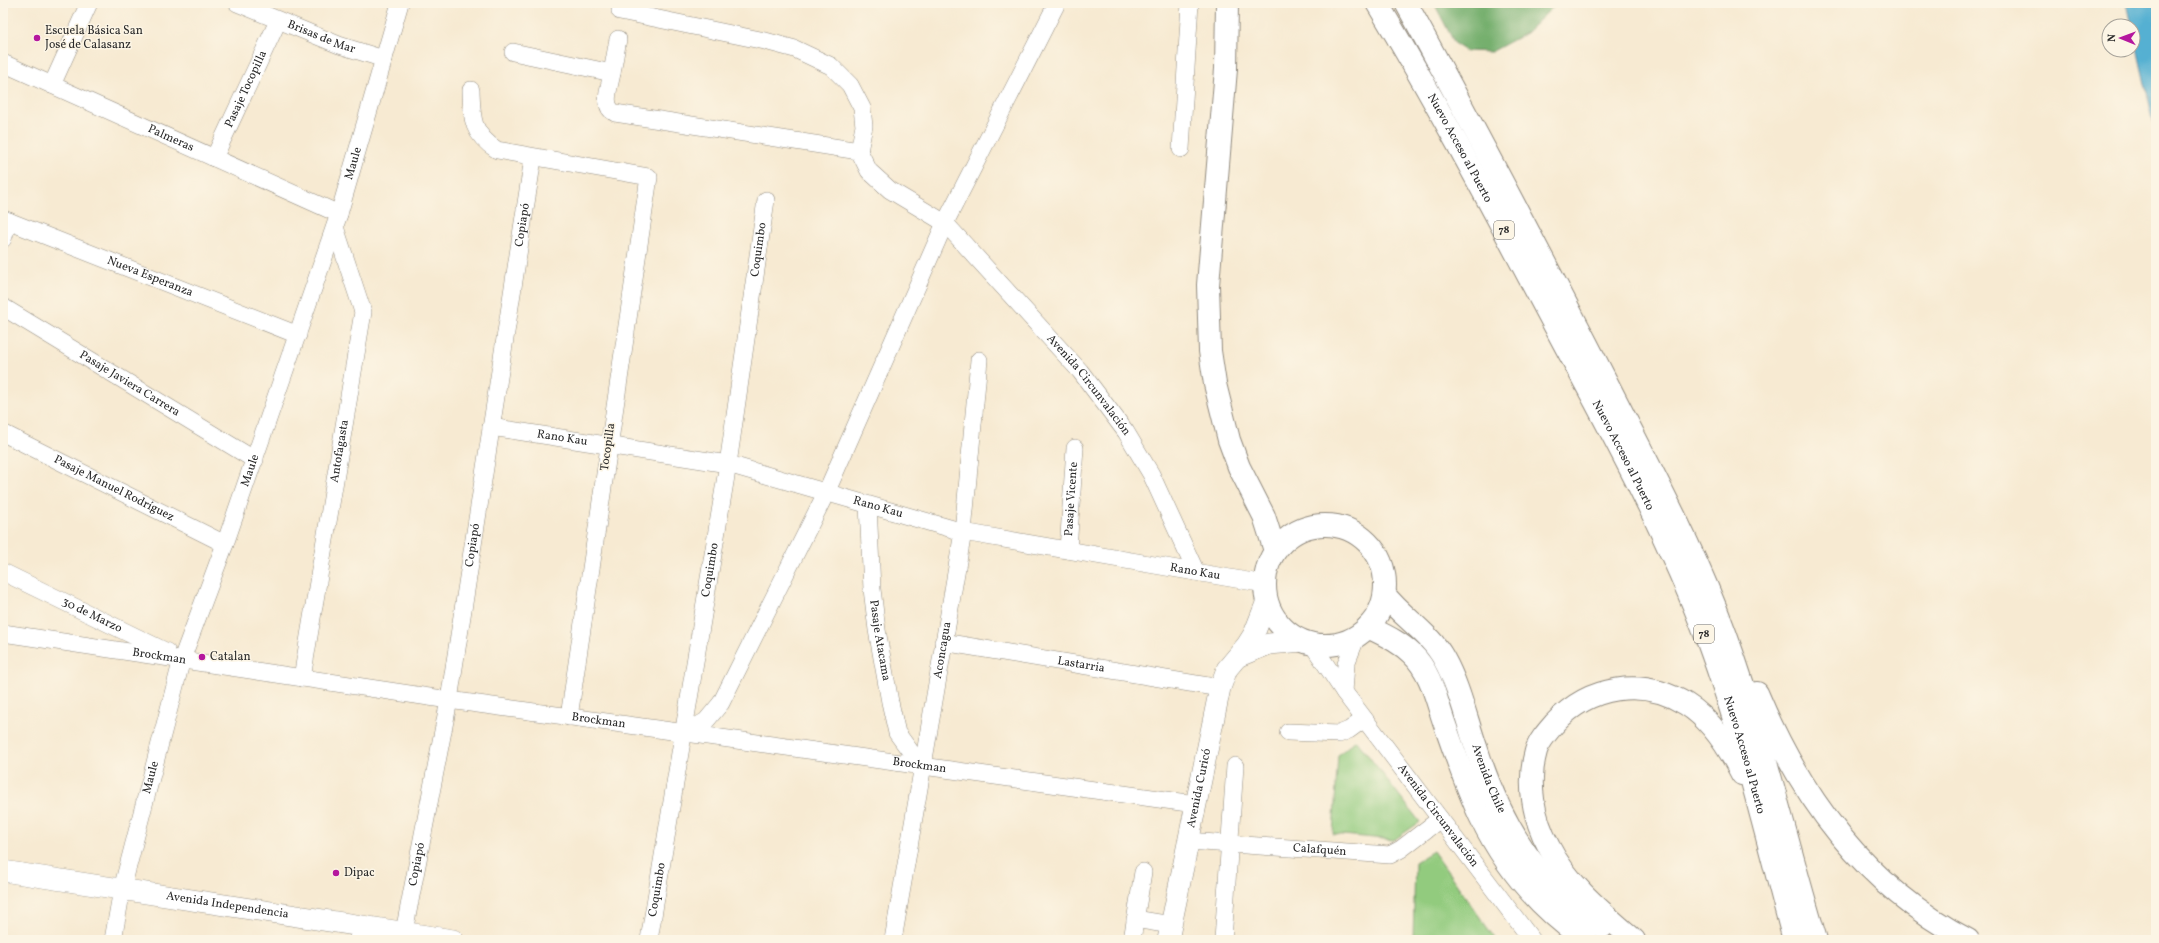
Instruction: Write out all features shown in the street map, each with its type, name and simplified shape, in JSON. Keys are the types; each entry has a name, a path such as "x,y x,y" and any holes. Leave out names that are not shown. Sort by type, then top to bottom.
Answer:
{"highway":[{"path":"1227,3 1226,69 1208,285 1210,351 1215,384 1229,440 1239,467 1264,516 1275,551"},
{"name":"Nuevo Acceso al Puerto","path":"1377,3 1458,144 1648,503 1707,639 1740,738 1762,815 1794,940"},
{"name":"Nuevo Acceso al Puerto","path":"1406,3 1477,133 1664,494 1718,612 1750,708 1816,940"},
{"path":"1320,524 1348,528 1370,544 1378,555 1386,581 1385,595 1376,618 1363,632 1335,644 1308,642 1280,625 1272,614 1266,592 1269,562 1275,551 1294,532 1307,527 1320,524"},
{"name":"Avenida Chile","path":"1385,595 1394,607 1424,633 1444,658 1488,782 1505,822 1517,841 1540,873 1554,889 1594,922 1623,940"},
{"path":"1718,612 1742,658 1778,738 1810,796 1828,820 1863,862 1885,884 1927,916 1968,940"},
{"name":"Avenida Chile","path":"1363,632 1400,645 1412,654 1423,667 1433,689 1472,796 1502,856 1544,908 1585,940"},
{"path":"1634,940 1604,914 1569,878 1548,847 1536,814 1532,796 1532,773 1537,750 1548,731 1561,716 1578,703 1599,692 1622,688 1644,689 1667,695 1686,704 1702,717 1720,737 1739,768 1762,815"}],"main road":[{"name":"Avenida Curicó","path":"1169,932 1220,688 1227,668 1239,656 1254,634 1266,592"},
{"name":"Avenida Curicó","path":"1239,656 1268,644 1308,642"},
{"name":"Avenida Independencia","path":"3,871 122,889 364,934 416,936 452,940"}],"street":[{"path":"52,85 89,3"},
{"name":"Brisas de Mar","path":"237,3 340,45 384,59"},
{"name":"Maule","path":"113,940 122,889 182,660 255,460 337,221 400,3"},
{"path":"685,733 706,721 722,703 826,493 945,223 1057,3"},
{"path":"1181,149 1190,3"},
{"path":"618,38 607,103 610,110 616,113 859,151 864,126 862,108 850,85 831,66 795,49 765,41 620,11"},
{"name":"Pasaje Tocopilla","path":"214,158 278,21"},
{"path":"513,52 612,73"},
{"name":"Palmeras","path":"3,63 214,158 337,221"},
{"path":"471,90 472,114 476,130 484,142 497,150 533,158"},
{"name":"Avenida Circunvalación","path":"859,151 869,171 890,190 945,223 1075,366 1126,432 1150,474 1196,572"},
{"name":"Tocopilla","path":"533,158 649,177 569,717"},
{"name":"Copiapó","path":"416,936 449,700 533,158"},
{"name":"Coquimbo","path":"649,940 685,733 728,464 766,200"},
{"path":"3,239 6,220"},
{"name":"Nueva Esperanza","path":"6,220 298,336"},
{"name":"Antofagasta","path":"302,678 363,312 337,221"},
{"name":"Pasaje Javiera Carrera","path":"3,308 255,460"},
{"name":"Aconcagua","path":"893,940 921,766 963,532 979,360"},
{"name":"Rano Kau","path":"492,427 728,464 963,532 1196,572 1266,592"},
{"name":"Pasaje Manuel Rodríguez","path":"3,433 225,544"},
{"name":"Pasaje Vicente","path":"1068,550 1075,448"},
{"name":"Pasaje Atacama","path":"868,505 872,589 877,630 890,702 897,733 921,766"},
{"name":"30 de Marzo","path":"3,572 182,660"},
{"path":"1344,692 1346,664 1363,632"},
{"name":"Brockman","path":"3,633 449,700 1195,804"},
{"name":"Lastarria","path":"943,642 1220,688"},
{"name":"Avenida Circunvalación","path":"1308,642 1364,719 1532,940"},
{"path":"1288,732 1339,734 1349,730 1364,719"},
{"path":"1223,940 1235,766"},
{"name":"Calafquén","path":"1188,841 1390,855 1401,849 1440,819"},
{"path":"1132,940 1143,872"},
{"name":"Avenida Curicó","path":"1135,919 1169,932"}],"green space":[{"path":"1434,3 1557,3 1526,33 1491,52 1466,51 1455,44"},
{"path":"1356,740 1420,822 1394,840 1333,834 1338,755"},
{"path":"1433,851 1496,940 1413,940 1415,862"}],"water":[{"path":"2127,3 2156,3 2156,133 2139,58 2141,58 2141,18 2130,18"}],"place":[{"name":"Escuela Básica San José de Calasanz","path":"37,38"},
{"name":"Catalan","path":"202,657"},
{"name":"Dipac","path":"336,873"}]}
